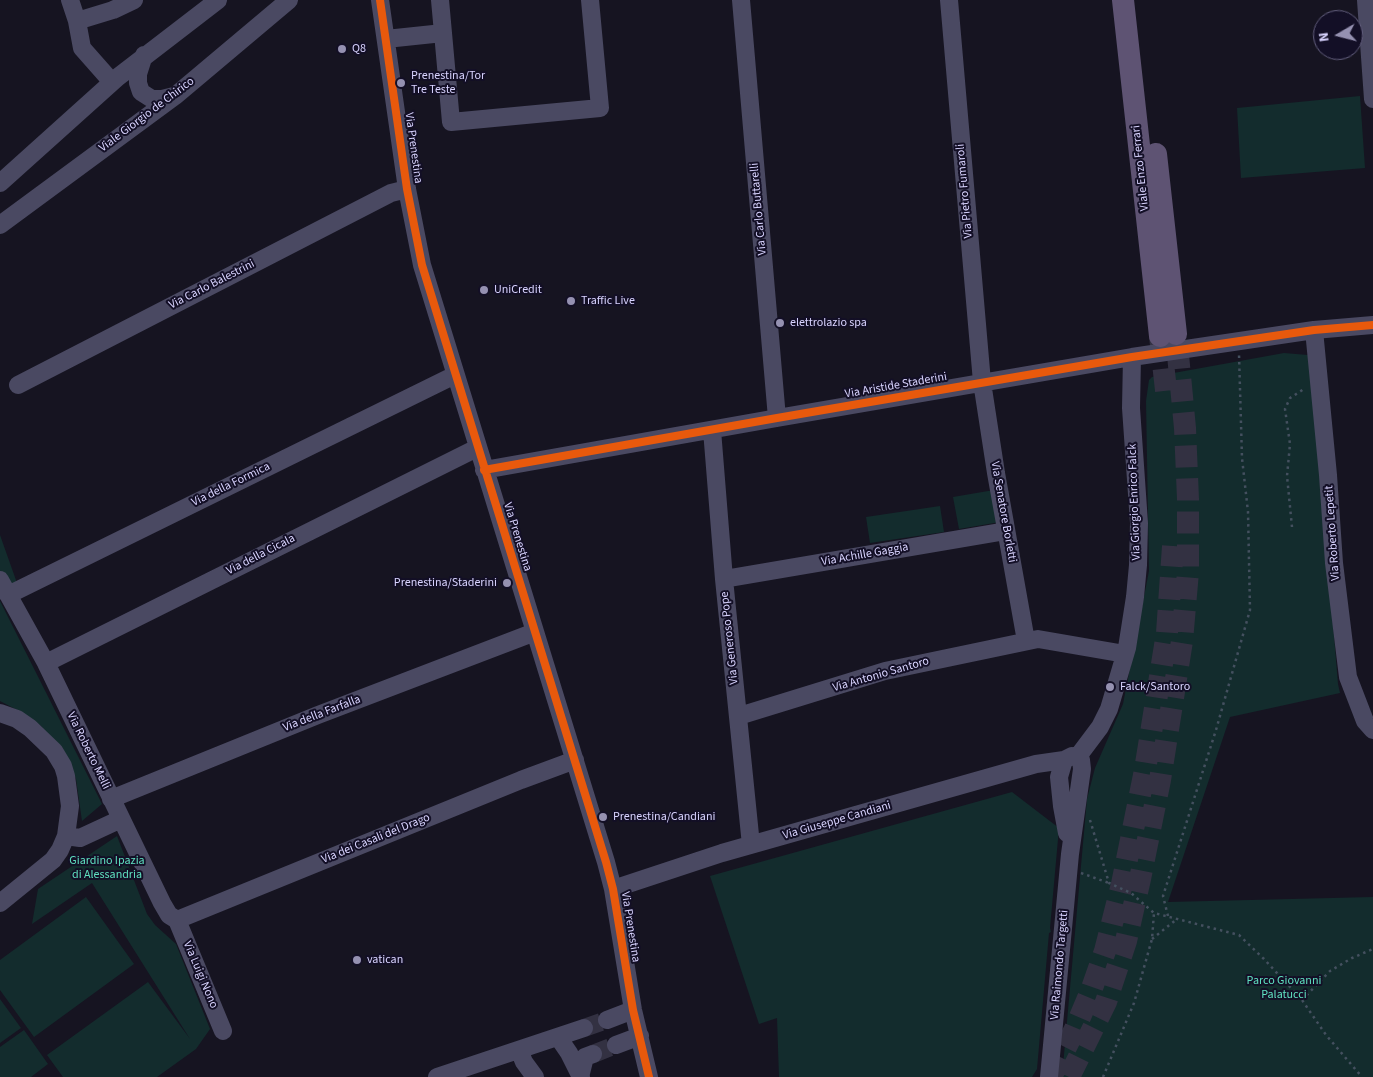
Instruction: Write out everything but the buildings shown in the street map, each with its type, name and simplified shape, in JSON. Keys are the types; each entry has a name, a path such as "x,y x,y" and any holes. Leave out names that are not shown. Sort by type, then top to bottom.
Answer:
{"main road":[{"name":"Viale Enzo Ferrari","path":"1123,0 1168,335 1138,0"}],"street":[{"path":"70,0 77,21 82,48 112,82"},
{"path":"77,21 113,10 134,0"},
{"path":"0,182 112,82 218,0"},
{"name":"Viale Giorgio de Chirico","path":"0,225 175,96 289,0"},
{"name":"Via Prenestina","path":"380,0 406,189 424,274 575,760 613,889 633,1010 649,1077"},
{"path":"440,0 452,122 600,108 590,0"},
{"name":"Via Carlo Buttarelli","path":"741,0 777,418"},
{"name":"Via Pietro Fumaroli","path":"949,0 982,382"},
{"path":"1366,0 1373,99"},
{"path":"386,39 443,33"},
{"path":"145,55 138,74 141,92 152,99 175,96"},
{"name":"Via Carlo Balestrini","path":"18,385 391,192 406,189"},
{"name":"Via Aristide Staderini","path":"484,470 1132,357 1314,330 1373,325"},
{"name":"Via Roberto Lepetit","path":"1314,330 1334,562 1348,677 1365,721 1373,729"},
{"name":"Via Giorgio Enrico Falck","path":"1071,757 1096,733 1107,715 1125,654 1135,597 1138,515 1131,416 1132,357"},
{"name":"Via della Formica","path":"4,587 455,375"},
{"name":"Via Senatore Borletti","path":"982,382 1026,641"},
{"name":"Via Generoso Pope","path":"712,430 724,579 751,845"},
{"name":"Via della Cicala","path":"46,663 477,448"},
{"name":"Via Achille Gaggia","path":"724,579 1006,531"},
{"name":"Via Roberto Melli","path":"4,587 46,663 162,903 169,914 177,920"},
{"name":"Via della Farfalla","path":"111,799 535,632"},
{"name":"Via Antonio Santoro","path":"739,716 885,671 1038,639 1125,654"},
{"path":"0,713 17,719 48,744 59,759 66,776 70,800 66,836 60,850 53,860 0,903"},
{"name":"Via Raimondo Targetti","path":"1049,1077 1069,861 1069,798 1082,769 1081,760 1071,757"},
{"name":"Via Giuseppe Candiani","path":"613,889 751,845 1036,764 1071,757"},
{"name":"Via dei Casali del Drago","path":"177,920 521,780 575,760"},
{"path":"66,836 80,838 121,819"},
{"name":"Via Luigi Nono","path":"177,920 223,1031"},
{"path":"607,1020 633,1010"},
{"path":"437,1077 584,1028"},
{"path":"616,1046 640,1036"},
{"path":"558,1037 569,1053 580,1076"},
{"path":"519,1050 524,1062 535,1077"},
{"path":"580,1076 585,1057 593,1054"}],"path":[{"path":"1168,916 1163,896 1216,730 1250,610 1248,512 1242,458 1241,369 1238,341"},
{"path":"1292,527 1287,476 1290,444 1285,409 1290,398 1302,388 1320,393"},
{"path":"1069,798 1095,831 1109,884"},
{"path":"1069,861 1109,884 1131,893 1154,913 1239,935 1302,1000 1326,1035 1362,1077"},
{"path":"1103,1077 1134,1003 1152,939 1154,913"},
{"path":"1152,939 1177,919"},
{"path":"1302,1000 1330,971 1352,958 1373,950"}],"green space":[{"path":"1360,96 1365,168 1241,178 1237,108"},
{"name":"Parco Giovanni Palatucci","path":"1284,353 1308,355 1311,359 1340,693 1230,717 1168,902 1373,897 1373,1077 1062,1077 1087,799 1095,768 1123,704 1149,571 1146,401 1149,380 1157,376"},
{"path":"994,490 1000,522 959,529 953,497"},
{"path":"940,506 944,532 870,543 866,517"},
{"path":"0,535 17,583 0,592"},
{"path":"0,601 102,804 82,821 76,779 63,751 41,726 21,712 0,701"},
{"path":"1012,792 1059,828 1037,1069 1032,1077 779,1077 777,1018 759,1024 710,876"},
{"name":"Giardino Ipazia di Alessandria","path":"117,836 147,914 155,925 176,944 210,1029 196,1049 157,1077 63,1077 47,1055 148,982 190,1039 92,883 32,924 38,889"},
{"path":"86,897 134,964 34,1037 0,990 0,960"},
{"path":"0,999 21,1028 0,1043"},
{"path":"24,1030 48,1064 31,1077 0,1077 0,1047"}],"tunnel":[{"path":"1069,1077 1106,1002 1126,941 1160,780 1182,641 1188,572 1188,499 1185,428 1176,334"},
{"path":"1160,336 1167,399"},
{"path":"1051,1077 1075,1029 1091,991 1105,951 1122,884 1145,770 1167,633 1173,546"},
{"path":"584,1028 607,1020"},
{"path":"593,1054 616,1045"}],"cycle path":[{"path":"380,0 407,189 422,265 606,862 613,889 633,1010 649,1077"},
{"path":"484,470 1132,357 1314,330 1373,325"}],"place":[{"name":"Q8","path":"342,49"},
{"name":"Prenestina/Tor Tre Teste","path":"401,83"},
{"name":"UniCredit","path":"484,290"},
{"name":"Traffic Live","path":"571,301"},
{"name":"elettrolazio spa","path":"780,323"},
{"name":"Prenestina/Staderini","path":"507,583"},
{"name":"Falck/Santoro","path":"1110,687"},
{"name":"Prenestina/Candiani","path":"603,817"},
{"name":"vatican","path":"357,960"}]}
